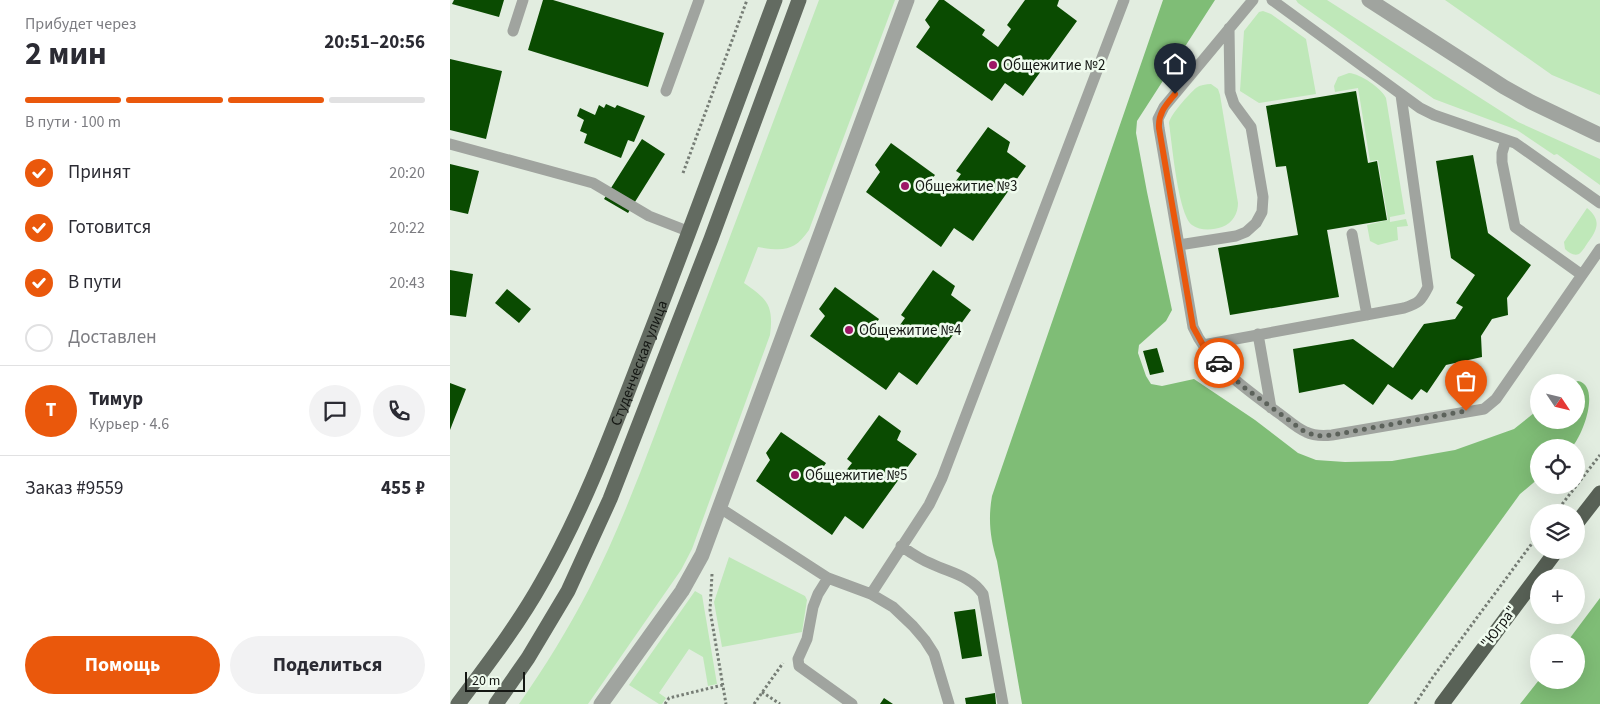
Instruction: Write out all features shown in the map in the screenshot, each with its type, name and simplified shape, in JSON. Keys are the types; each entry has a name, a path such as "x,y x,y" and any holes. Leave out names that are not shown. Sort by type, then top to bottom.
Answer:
{"highway":[{"path":"1585,512 1600,493"},
{"name":"\"Югра\"","path":"1442,704 1550,559"}],"main road":[{"name":"Студенческая улица","path":"458,704 520,617 541,584 562,546 586,494 690,232 775,0"},
{"name":"Студенческая улица","path":"498,703 549,625 568,591 610,499 711,239 799,0"},
{"path":"690,232 711,239"}],"street":[{"path":"601,704 692,573 702,555 907,0"},
{"path":"1369,0 1504,87 1600,135"}],"lane":[{"path":"513,31 522,0"},
{"path":"666,91 697,0"},
{"path":"871,594 928,505 942,478 1124,0"},
{"path":"1253,0 1164,107 1158,119 1193,327 1203,345 1241,385 1271,408 1305,432 1318,436 1484,409 1496,399 1600,249"},
{"path":"1272,0 1400,95 1434,115 1506,140 1523,148 1600,203"},
{"path":"1179,245 1236,236 1246,232 1256,223 1262,212 1263,197 1251,127 1234,104 1230,92 1229,28"},
{"path":"1203,345 1416,304 1422,298 1428,287 1400,95"},
{"path":"1506,140 1502,153 1502,162 1515,227 1582,276"},
{"path":"450,144 593,184 649,216 690,232"},
{"path":"1352,234 1367,314"},
{"path":"1258,334 1271,408"},
{"path":"720,508 828,578 871,594 893,607 913,626 934,654 948,704"},
{"path":"901,546 931,564 968,578 977,585 983,594 1003,704"},
{"path":"828,578 816,599 807,639 798,659 799,666 852,704"}],"path":[{"path":"683,173 746,0"},
{"path":"1562,504 1600,456"},
{"path":"1415,704 1530,546"},
{"path":"712,573 710,610 726,704"},
{"path":"754,704 784,661"},
{"path":"666,704 669,698 723,685"},
{"path":"762,692 780,704"}],"green space":[{"path":"819,0 895,0 809,230 798,243 787,248 758,247 744,283 763,299 770,310 770,335 692,549 681,570 588,704 519,704 573,619 603,561 628,504"},
{"path":"1163,0 1215,0 1137,121 1136,133 1172,310 1166,321 1139,345 1138,353 1146,376 1151,384 1162,386 1194,379 1255,420 1298,453 1316,460 1345,462 1392,461 1455,450 1514,429 1530,416 1530,429 1583,429 1578,439 1530,439 1530,486 1520,494 1368,704 1022,704 991,536 990,513 992,496"},
{"path":"1296,0 1327,0 1518,122 1600,159 1600,185 1557,154 1554,155 1517,130 1434,99"},
{"path":"1445,0 1600,0 1600,95 1552,75"},
{"path":"1263,11 1271,14 1306,39 1316,94 1259,103 1240,91 1244,31 1259,12"},
{"path":"1349,73 1370,82 1386,98 1405,214 1390,217 1390,222 1406,219 1408,226 1397,227 1398,240 1378,245 1370,241 1367,225 1388,220 1378,160 1370,161 1358,88 1335,92 1334,86 1338,77"},
{"path":"1205,84 1211,84 1218,89 1220,95 1238,203 1236,214 1229,223 1218,228 1207,229 1192,225 1183,207 1176,177 1169,123 1176,110 1196,88"},
{"path":"1587,208 1596,220 1596,227 1579,254 1570,253 1565,249 1564,242"},
{"path":"1585,384 1588,391 1588,410 1585,421"},
{"path":"729,557 805,596 807,600 802,632 722,647 714,602"},
{"path":"695,591 702,595 717,684 708,686 703,657 689,649 659,693 666,698 662,704 659,704 629,685"},
{"path":"1600,598 1600,704 1520,704 1532,689 1585,689 1585,634 1573,634 1580,624 1585,624 1585,618"}],"building":[{"path":"454,0 504,0 499,17 452,4"},
{"path":"543,0 553,0 664,33 648,87 528,50"},
{"name":"Общежитие №2","path":"939,0 944,0 985,30 982,35 998,47 1011,29 1007,25 1025,0 1059,0 1057,6 1077,21 1023,96 1005,83 992,101 916,47 930,27 925,20"},
{"path":"450,59 502,71 486,139 450,130"},
{"path":"1356,91 1368,163 1377,161 1387,220 1327,230 1339,297 1230,315 1218,248 1298,235 1286,166 1276,167 1266,106"},
{"path":"606,104 615,108 617,105 645,116 634,142 628,140 621,158 584,143 587,134 580,131 584,120 577,116 580,108 595,115 599,105 604,108"},
{"name":"Общежитие №3","path":"988,127 1010,142 1007,152 1026,166 973,241 954,228 941,247 866,192 880,172 875,165 891,143 935,175 931,180 948,192 961,174 956,171"},
{"path":"642,139 665,154 628,213 604,199"},
{"path":"1473,155 1488,233 1531,265 1507,298 1508,315 1492,319 1481,336 1482,357 1446,365 1427,393 1421,389 1412,400 1388,384 1373,405 1344,384 1299,393 1293,349 1353,339 1393,368 1424,324 1455,319 1463,307 1456,303 1475,275 1451,258 1436,161"},
{"path":"450,164 479,171 468,214 450,210"},
{"path":"450,270 473,274 466,317 450,315"},
{"name":"Общежитие №4","path":"933,270 955,286 951,295 971,310 917,385 899,372 886,390 810,336 825,316 819,309 835,287 879,319 876,324 892,336 905,318 901,315"},
{"path":"507,289 531,309 519,323 495,303"},
{"path":"1157,348 1164,372 1150,375 1143,351"},
{"path":"450,383 466,389 450,430"},
{"name":"Общежитие №5","path":"879,415 901,431 897,440 917,454 863,529 845,516 832,535 756,481 770,460 766,453 781,432 826,463 822,469 838,481 852,463 847,459"},
{"path":"975,609 982,656 962,659 954,612"},
{"path":"995,693 996,704 966,704 965,698"},
{"path":"884,698 893,704 880,704"}],"way so far":[{"path":"1219,363 1241,385 1305,432 1318,436 1466,411"}],"place":[{"name":"Общежитие №2","path":"993,65"},
{"name":"Общежитие №3","path":"905,186"},
{"name":"Общежитие №4","path":"849,330"},
{"name":"Общежитие №5","path":"795,475"}],"route":[{"path":"1175,94 1161,112 1158,119 1159,128 1193,327 1203,345 1219,363"}]}
